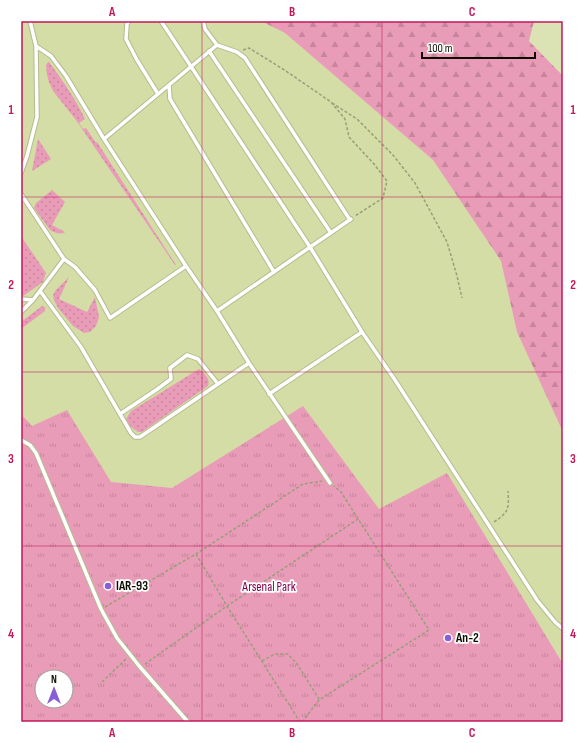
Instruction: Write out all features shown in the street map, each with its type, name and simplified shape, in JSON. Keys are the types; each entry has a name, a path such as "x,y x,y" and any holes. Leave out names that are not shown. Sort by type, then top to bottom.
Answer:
{"lane":[{"path":"21,173 37,117 36,46 30,21"},
{"path":"130,21 127,24 126,39 158,94"},
{"path":"162,21 310,247 362,332 395,380 537,600 555,622 563,629"},
{"path":"203,21 205,30 217,45 237,52 245,58 351,219 217,311"},
{"path":"104,138 217,45"},
{"path":"36,46 51,56 66,76 104,138 186,266 217,311 269,394 330,483"},
{"path":"209,51 331,233"},
{"path":"168,85 170,99 274,272"},
{"path":"21,194 64,259 75,267 95,290 110,318 186,266"},
{"path":"21,312 33,300 64,259"},
{"path":"40,291 81,347 131,433 135,437 140,437 249,363"},
{"path":"21,299 33,300"},
{"path":"269,394 362,332"},
{"path":"120,414 171,379 170,368 187,355 198,359 218,384"},
{"path":"21,440 30,445 36,453 102,609 117,638 188,722"}],"path":[{"path":"237,52 249,48 286,71 357,119 393,155 415,183 446,242 457,276 462,298"},
{"path":"331,102 345,118 349,137 374,164 387,182 384,198 351,219"},
{"path":"102,609 196,554 303,484 319,481 330,483 341,492 429,630 319,700 301,722 227,606 196,554"},
{"path":"489,525 506,512 509,505 508,491"},
{"path":"140,667 227,606 358,519"},
{"path":"262,661 275,654 288,654 319,700"},
{"path":"102,682 130,655"}],"shaded area":[{"path":"21,21 261,21 285,33 433,160 501,261 517,332 563,432 563,722 158,515 21,457"}],"green space":[{"path":"261,21 534,21 529,41 563,76 563,432 517,332 501,261 433,160 285,33"},
{"path":"48,62 64,83 81,111 85,119 79,123 83,129 86,128 96,143 97,142 176,265 76,120 53,91 47,75 46,65"},
{"path":"38,139 51,159 32,171"},
{"path":"52,190 65,202 52,225 65,232 64,233 57,233 50,230 34,208 36,203"},
{"path":"21,236 46,273 43,282 23,296 21,293"},
{"path":"69,277 59,299 87,312 95,297 99,317 96,326 90,332 84,333 73,326 58,308 54,300 53,295 56,290"},
{"path":"42,306 45,307 45,311 21,329 21,322"},
{"path":"199,369 208,379 208,386 142,432 138,432 130,426 126,419 131,411"},
{"name":"Arsenal Park","path":"303,406 379,509 447,473 563,664 563,722 21,722 21,414 32,426 67,410 111,482 172,488"}],"place":[{"name":"IAR-93","path":"108,586"},
{"name":"An-2","path":"448,638"}]}
